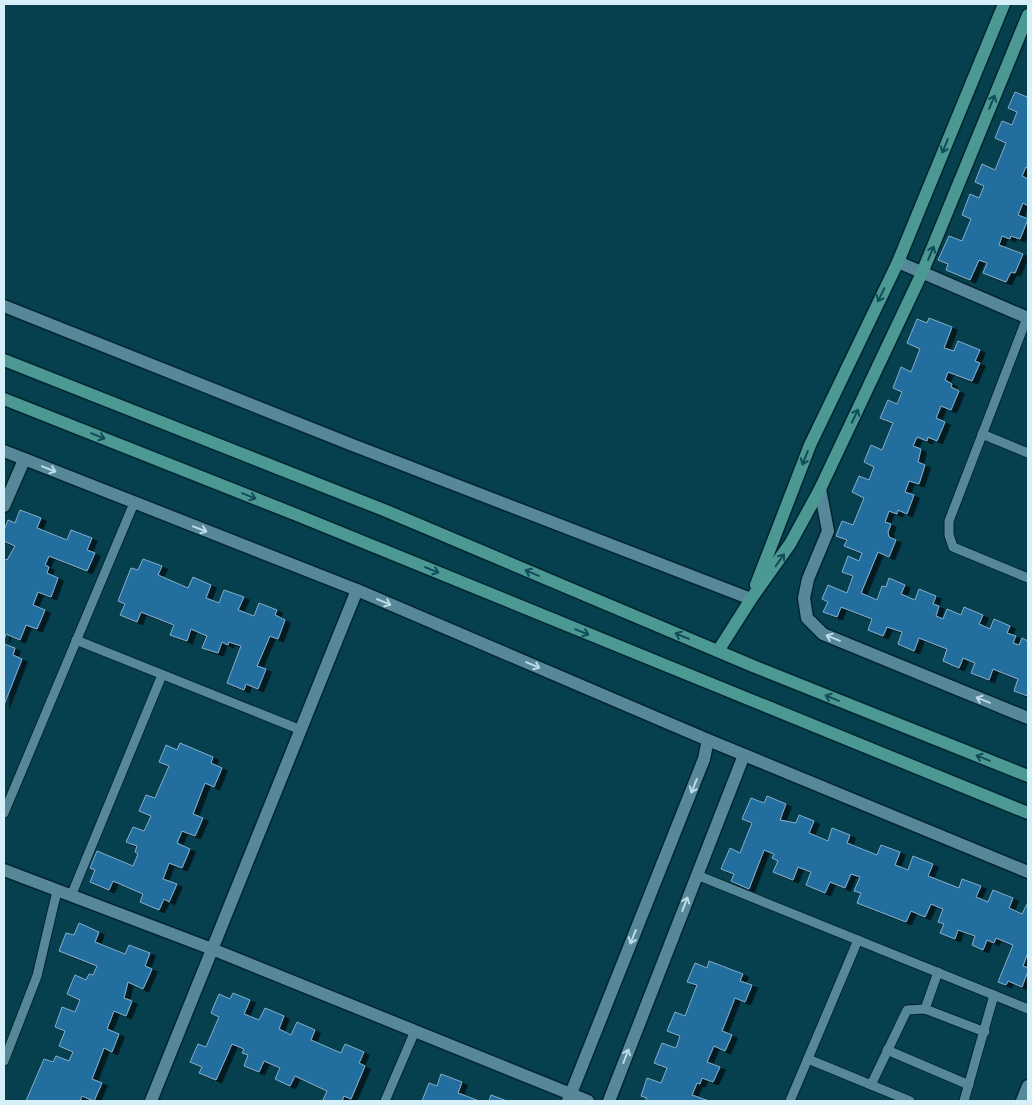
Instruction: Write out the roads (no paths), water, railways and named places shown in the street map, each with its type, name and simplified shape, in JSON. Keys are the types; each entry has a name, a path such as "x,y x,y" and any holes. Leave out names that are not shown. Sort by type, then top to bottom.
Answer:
{"street":[{"path":"750,599 810,445 898,262 1004,4"},
{"path":"718,651 750,599 790,544 820,489 922,273 1028,15"},
{"path":"898,262 1028,316"},
{"path":"4,306 350,444 750,599"},
{"path":"4,360 384,510 718,651 1028,776"},
{"path":"4,399 297,515 1028,813"},
{"path":"4,451 357,590 708,740 1028,872"},
{"path":"4,506 24,460"},
{"path":"820,489 828,531 808,579 804,598 807,618 823,634 1028,718"},
{"path":"151,1101 357,590"},
{"path":"569,1098 704,760 708,740"},
{"path":"608,1101 744,755"},
{"path":"4,870 415,1031 569,1098 588,1101"},
{"path":"1022,1101 1028,1086"}],"lane":[{"path":"1028,316 949,520 949,535 953,547 1028,578"},
{"path":"982,434 1028,453"},
{"path":"4,813 134,503"},
{"path":"76,640 300,730"},
{"path":"71,896 162,675"},
{"path":"697,875 1028,1009"},
{"path":"4,1061 37,976 57,891"},
{"path":"790,1101 858,940"},
{"path":"926,1009 938,972"},
{"path":"964,1101 994,995"},
{"path":"871,1085 907,1010 926,1009 985,1032"},
{"path":"385,1101 415,1031"},
{"path":"887,1050 969,1085"},
{"path":"808,1059 910,1101"}]}
